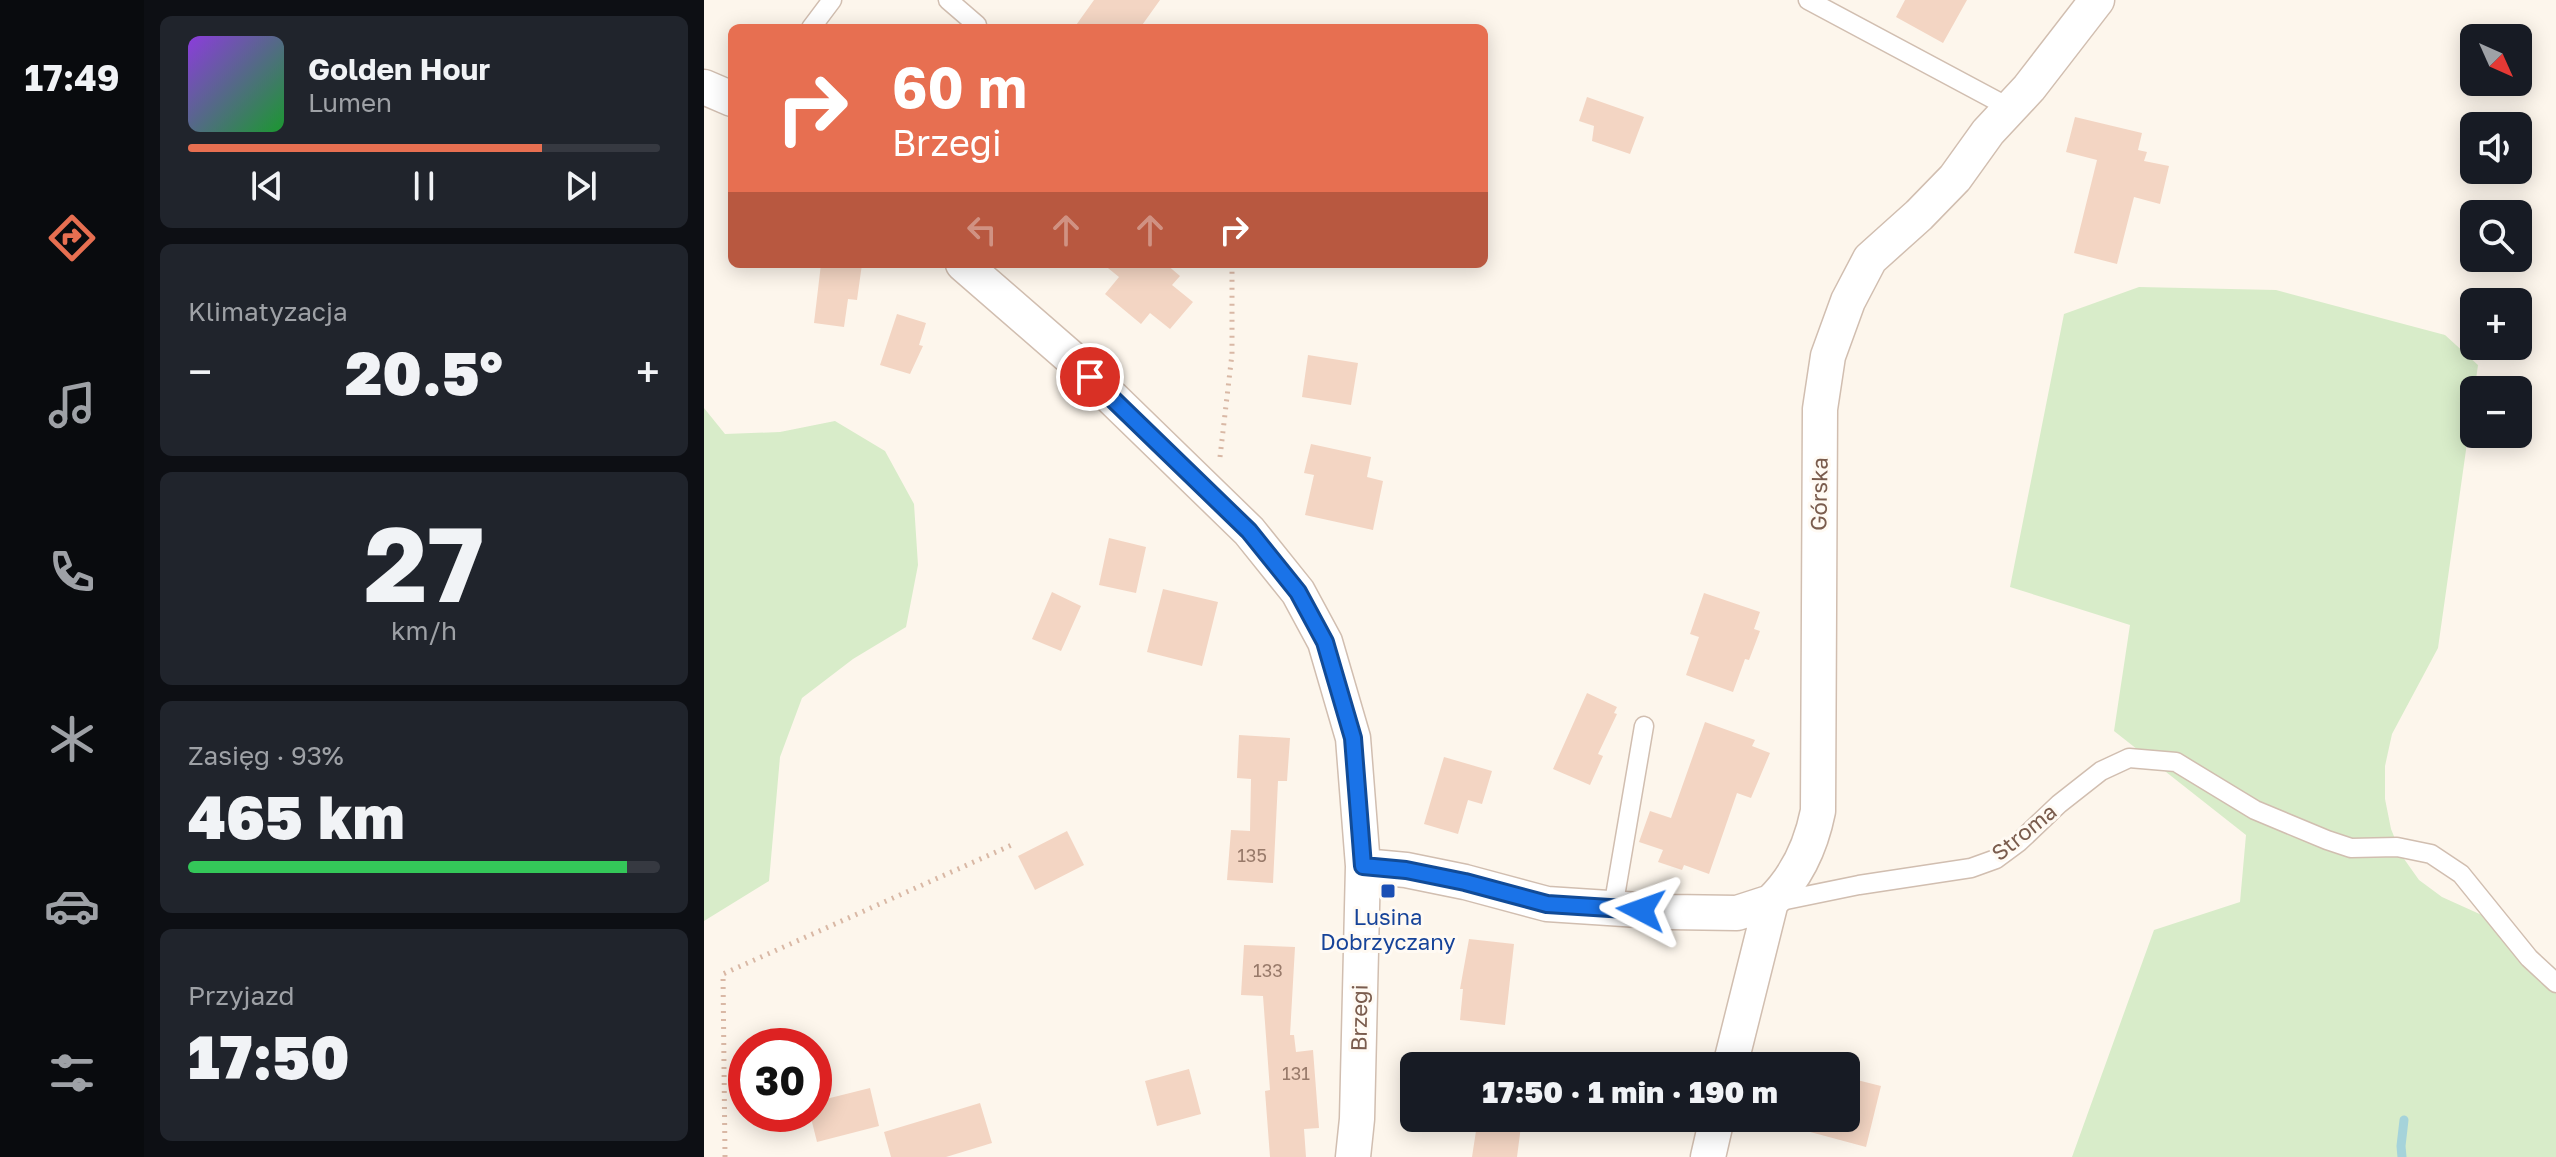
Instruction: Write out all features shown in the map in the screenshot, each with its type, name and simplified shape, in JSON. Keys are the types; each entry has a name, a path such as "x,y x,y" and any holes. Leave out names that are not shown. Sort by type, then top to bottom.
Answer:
{"street":[{"name":"Górska","path":"1734,1052 1771,902 1787,887 1812,841 1818,811 1820,409 1828,356 1848,301 1870,259 1955,178 1988,132 2097,0"},
{"path":"704,87 728,97"},
{"name":"Brzegi","path":"968,268 1070,357 1249,531 1298,592 1325,642 1353,738 1363,866 1357,1119 1353,1157"},
{"name":"Stroma","path":"1363,866 1406,870 1465,882 1547,904 1737,913 1771,902"},
{"path":"1708,1157 1714,1132"}],"lane":[{"path":"814,24 832,0"},
{"path":"948,0 976,24"},
{"path":"1808,0 2010,108"},
{"path":"1613,908 1644,726"},
{"name":"Stroma","path":"1771,902 1971,868 1996,859 2019,842 2059,804 2101,771 2129,758 2176,762 2255,810 2327,840 2351,848 2397,847 2431,854 2461,874 2529,958 2556,983"}],"path":[{"path":"1215,498 1232,354 1232,268"},
{"path":"725,1157 723,974 1014,844"}],"green space":[{"path":"2139,287 2276,290 2445,335 2460,349 2460,360 2472,360 2478,365 2476,376 2460,376 2460,448 2466,448 2438,648 2392,734 2385,766 2385,799 2391,829 2402,856 2419,880 2442,897 2495,921 2556,980 2556,1157 2072,1157 2154,930 2240,902 2246,835 2114,731 2130,625 2010,587 2064,314"},
{"path":"704,408 725,434 780,432 835,421 885,451 914,504 918,565 906,627 853,659 802,698 780,757 769,881 704,921"}],"building":[{"path":"1094,0 1160,0 1143,24 1077,24"},
{"path":"1905,0 1967,0 1943,43 1896,17"},
{"path":"1587,97 1644,117 1630,154 1592,141 1594,126 1579,121"},
{"path":"2075,117 2142,133 2138,150 2147,152 2144,161 2169,166 2160,204 2134,197 2117,264 2074,253 2097,160 2066,152"},
{"path":"821,268 861,268 857,300 848,299 844,327 814,323"},
{"path":"1108,268 1171,268 1180,276 1172,285 1193,302 1170,329 1150,313 1141,324 1105,294 1119,277"},
{"path":"897,314 926,323 919,345 923,346 910,374 880,365"},
{"path":"1308,355 1358,363 1351,405 1302,397"},
{"path":"1311,444 1371,457 1367,477 1383,481 1373,530 1305,515 1314,475 1304,473"},
{"path":"1109,538 1146,547 1136,593 1099,585"},
{"path":"1163,589 1218,602 1202,666 1147,652"},
{"path":"1052,592 1081,606 1061,651 1032,639"},
{"path":"1704,593 1760,612 1754,629 1760,631 1733,692 1686,675 1699,637 1690,634"},
{"path":"1587,693 1617,707 1614,713 1617,714 1598,754 1603,756 1590,785 1553,769"},
{"path":"1705,722 1755,740 1752,746 1770,753 1751,798 1737,793 1709,874 1684,865 1682,870 1658,862 1663,850 1639,842 1650,811 1671,818"},
{"path":"1239,735 1290,738 1287,781 1278,781 1273,883 1227,880 1231,830 1250,831 1251,779 1237,778"},
{"path":"1444,757 1492,771 1482,804 1468,800 1458,834 1424,824"},
{"path":"1067,831 1084,865 1035,890 1018,856"},
{"path":"1469,939 1514,944 1505,1025 1460,1020 1463,989 1460,989"},
{"path":"1244,945 1295,947 1290,1035 1294,1035 1296,1052 1313,1050 1319,1128 1304,1129 1306,1157 1270,1157 1265,1091 1270,1090 1263,996 1241,995"},
{"path":"1189,1069 1201,1114 1157,1126 1145,1081"},
{"path":"1860,1081 1881,1086 1866,1147 1810,1132 1860,1132"},
{"path":"870,1088 879,1126 817,1142 814,1132 832,1132 832,1098"},
{"path":"980,1103 992,1143 946,1157 891,1157 884,1132"},
{"path":"1476,1132 1520,1132 1517,1157 1472,1157"}],"waterway":[{"path":"2402,1157 2404,1120"}],"place":[{"name":"Lusina Dobrzyczany","path":"1388,891"}],"route":[{"path":"1090,377 1249,531 1298,592 1325,642 1353,738 1363,866 1406,870 1465,882 1547,904 1641,910"}]}
